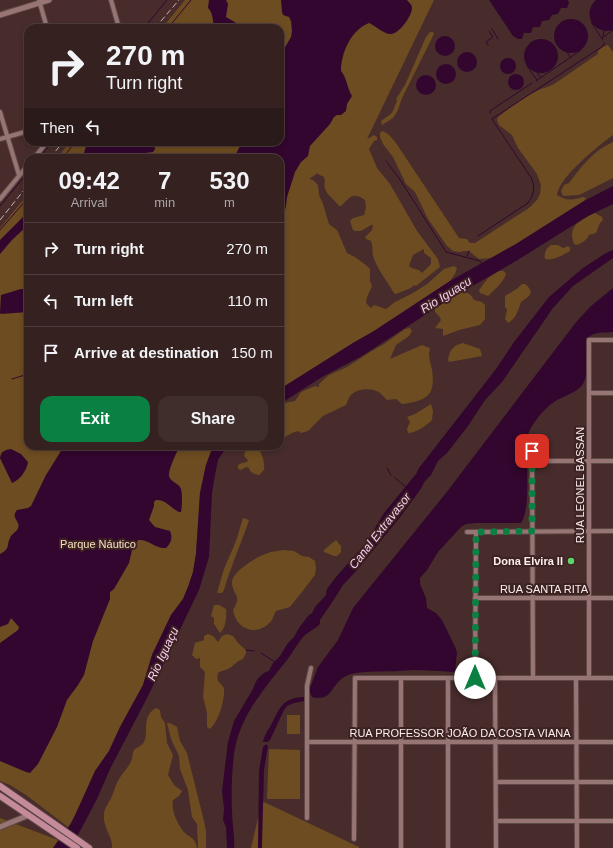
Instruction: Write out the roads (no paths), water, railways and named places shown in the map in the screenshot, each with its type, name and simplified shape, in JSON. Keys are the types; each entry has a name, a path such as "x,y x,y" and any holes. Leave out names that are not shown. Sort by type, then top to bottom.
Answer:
{"main road":[{"path":"0,786 89,848"},
{"path":"0,796 76,848"}],"street":[{"path":"0,15 39,1 49,0"},
{"path":"111,0 118,24"},
{"path":"39,1 46,24"},
{"path":"0,112 19,175"},
{"path":"0,139 24,132"},
{"path":"37,154 44,146"},
{"path":"0,199 24,169"},
{"name":"RUA LEONEL BASSAN","path":"589,678 589,340 613,340"},
{"path":"589,393 613,393"},
{"path":"532,442 533,678"},
{"path":"532,461 613,461"},
{"path":"467,532 613,531"},
{"path":"475,678 476,532"},
{"name":"RUA SANTA RITA","path":"475,598 613,598"},
{"path":"307,818 308,680 311,668"},
{"path":"354,839 355,678 613,678"},
{"path":"401,678 401,848"},
{"path":"448,678 448,848"},
{"path":"495,678 496,848"},
{"path":"576,678 577,848"},
{"name":"RUA PROFESSOR JOÃO DA COSTA VIANA","path":"307,742 613,742"},
{"path":"496,782 613,782"},
{"path":"0,827 29,815"},
{"path":"496,821 613,821"}],"water":[{"path":"209,0 226,0 228,4 226,17 238,24 213,24 212,15 208,8"},
{"path":"281,0 407,0 412,8 410,15 398,31 389,34 369,23 357,31 348,43 341,64 341,71 345,77 352,96 347,104 346,111 341,115 334,117 330,124 310,146 308,156 301,162 295,172 287,197 284,214 284,154 236,154 240,146 284,146 284,49 291,37 292,31 289,17 283,15"},
{"path":"489,0 568,0 569,3 567,8 561,8 558,14 552,15 549,20 542,21 540,27 533,27 531,33 524,33 522,39 518,39 513,36"},
{"path":"596,0 613,0 613,30 600,30 595,27 592,22 590,11"},
{"path":"568,19 574,19 578,20 585,26 588,36 587,43 581,50 574,53 568,53 564,52 557,46 554,39 554,33 555,29 561,22"},
{"path":"445,36 452,39 455,46 452,53 445,56 438,53 435,46 438,39"},
{"path":"538,39 544,39 548,40 555,46 558,56 557,63 551,70 544,73 538,73 534,72 527,66 524,59 524,53 525,49 531,42"},
{"path":"467,52 474,55 477,62 474,69 467,72 460,69 457,62 460,55"},
{"path":"508,58 515,63 516,66 511,73 508,74 501,69 500,66 505,59"},
{"path":"446,64 453,67 456,74 453,81 446,84 439,81 436,74 439,67"},
{"path":"516,74 523,79 524,82 519,89 516,90 509,85 508,82 513,75"},
{"path":"426,75 433,78 436,85 433,92 426,95 419,92 416,85 419,78"},
{"path":"86,146 155,146 155,149 153,152 141,154 84,154"},
{"name":"Rio Iguaçu","path":"613,186 613,204 588,216 516,261 448,300 362,356 322,377 284,401 284,386 374,331 450,281 516,244 584,201"},
{"path":"24,216 24,229 0,254 0,240"},
{"name":"Canal Extravasor","path":"613,250 613,258 573,286 553,308 502,382 485,400 468,426 447,453 438,461 431,475 425,481 401,516 343,585 320,620 320,624 303,637 254,703 241,727 234,754 232,775 232,816 234,848 227,848 226,827 223,820 224,809 222,791 228,742 234,721 255,683 261,675 269,671 273,663 280,656 308,616 326,595 327,589 366,543 384,513 416,474 419,468 496,369 514,342 549,297 583,268"},
{"path":"613,288 613,332 595,334 586,340 587,367 584,382 575,391 554,402 547,408 536,420 529,432 527,438 527,498 526,508 521,523 466,524 461,527 438,552 427,570 420,578 420,584 426,598 427,608 436,613 442,620 456,649 455,671 413,670 351,674 341,679 328,695 319,698 312,697 310,688 318,667 338,640 353,608 446,493 577,321 591,306"},
{"path":"24,289 24,312 1,314 1,295"},
{"path":"11,449 21,454 28,462 23,474 18,480 12,483 0,458 4,451"},
{"path":"62,450 178,450 171,465 169,476 180,487 182,499 181,512 162,501 156,500 154,502 149,520 155,527 170,531 170,542 166,548 162,548 142,540 138,540 132,550 129,563 114,589 110,592 110,599 93,641 84,675 67,700 57,727 38,764 30,773 0,761 0,643 18,630 19,627 11,618 8,624 0,627 0,554 7,548 11,537 19,526 15,513 17,510 31,506 46,475"},
{"name":"Rio Iguaçu","path":"212,450 224,450 218,460 215,475 212,493 209,557 199,590 147,698 110,769 97,799 71,848 53,848 71,824 95,771 109,751 120,727 143,685 152,655 171,615 183,599 188,587 193,572 196,554 200,493 206,465"},
{"path":"304,697 304,701 287,706 270,740 268,742 263,742 266,733 283,705 291,699"},
{"path":"266,744 268,746 264,770 262,848 258,848 259,771 263,747"}],"waterway":[{"path":"147,24 167,0"},
{"path":"171,24 191,0"},
{"path":"591,22 603,40"},
{"path":"492,29 498,39"},
{"path":"602,38 613,30"},
{"path":"488,45 486,42 493,37 489,31"},
{"path":"603,36 604,31"},
{"path":"478,236 528,203 532,197 533,191 532,179 492,119 603,46 604,43"},
{"path":"536,81 581,50"},
{"path":"567,52 570,57"},
{"path":"527,66 537,80"},
{"path":"537,72 540,77"},
{"path":"490,113 490,111 532,83"},
{"path":"42,154 49,146"},
{"path":"66,154 72,146"},
{"path":"386,161 399,178 446,252 480,261 482,264"},
{"path":"0,206 24,177"},
{"path":"0,230 24,203"},
{"path":"467,256 469,251"},
{"path":"12,379 24,375"},
{"path":"387,468 391,475"},
{"name":"Canal Extravasor","path":"394,477 406,487"},
{"path":"246,650 254,651"},
{"path":"261,653 275,662"}],"railway":[{"path":"158,24 179,0"},
{"path":"53,154 60,146"},
{"path":"0,220 24,190"}],"place":[{"name":"Dona Elvira II","path":"571,561"}],"park label":[{"name":"Parque Náutico","path":"98,544"}]}
